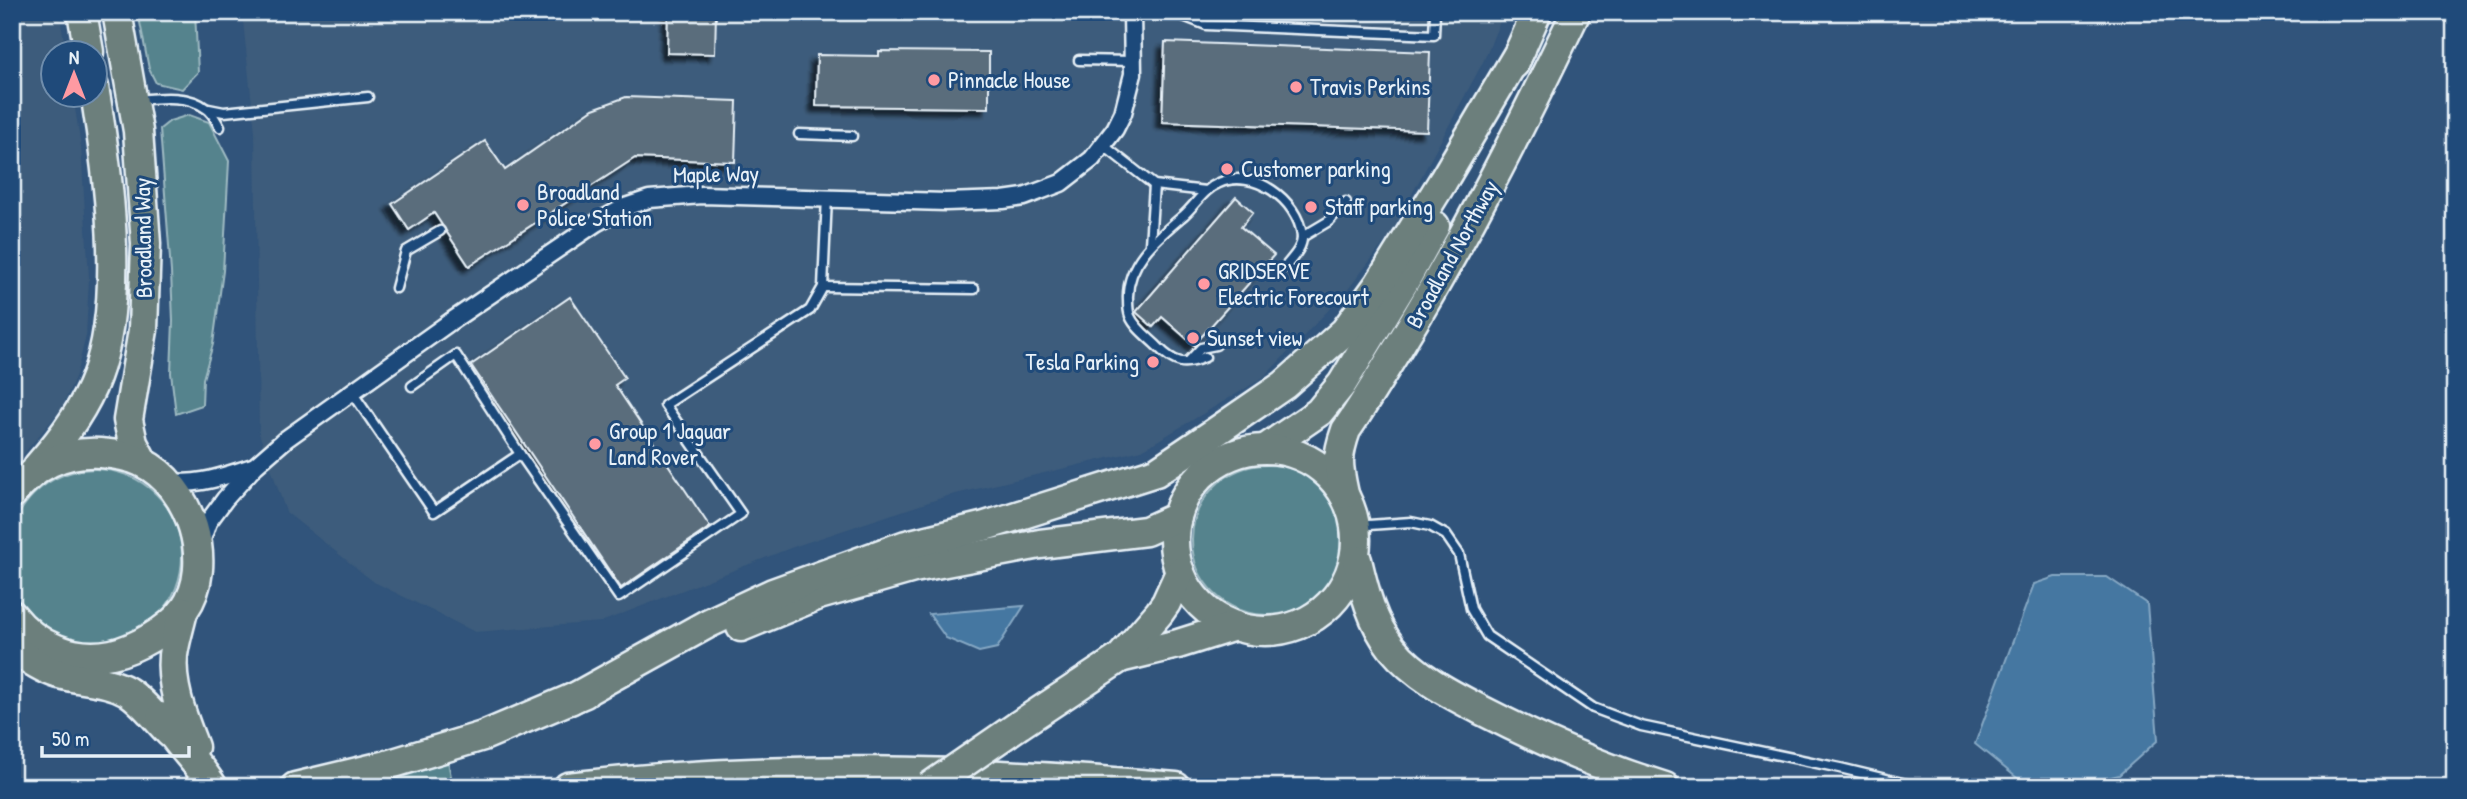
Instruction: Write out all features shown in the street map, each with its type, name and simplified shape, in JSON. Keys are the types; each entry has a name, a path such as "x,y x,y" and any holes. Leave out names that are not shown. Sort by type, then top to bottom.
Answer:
{"highway":[{"path":"82,12 87,38"},
{"name":"Broadland Way","path":"117,12 133,101 143,187 146,276 139,366 128,420 133,443 143,462"},
{"name":"Broadland Northway","path":"1265,449 1319,412 1342,384 1404,282 1469,166 1537,12"},
{"name":"Broadland Northway","path":"1344,494 1338,465 1346,430 1422,309 1484,197 1576,12"},
{"path":"569,700 709,623 773,593 906,545 985,526 1156,472 1284,385 1346,331 1379,284 1443,181 1521,49"},
{"name":"Broadland Way","path":"12,494 80,411 96,379 106,338 112,273 109,201 97,108"},
{"path":"1357,560 1342,589 1326,608 1306,622 1284,629 1259,631 1236,626 1217,618 1189,590 1180,572 1175,544 1177,517 1184,498 1195,482 1210,468 1227,458 1265,449 1296,454 1324,470 1344,494 1356,526 1357,560 1363,589 1391,647 1406,663 1455,696 1541,740 1589,761 1665,787"},
{"path":"36,468 63,457 89,453 115,454 143,462 166,481 184,502 194,526 198,551 194,584 183,611 173,654 175,688 180,708 208,778"},
{"path":"295,787 387,765 483,736 820,595 914,568 993,552 1146,531 1177,517"},
{"path":"929,787 1120,658 1166,603 1180,572"},
{"path":"12,615 37,638 59,650 79,655 103,656 141,644 183,611"},
{"path":"1120,658 1236,626"},
{"path":"12,647 25,657 59,674 88,678 126,691 170,733 208,778"},
{"path":"103,656 113,660 141,683 170,733"},
{"path":"568,787 700,776 926,770 1176,787"}],"street":[{"name":"Maple Way","path":"198,551 208,523 255,466 286,439 562,246 625,207 649,199 671,196 827,197 946,202 1024,197 1061,183 1077,172 1102,145 1115,130 1123,113 1131,87 1132,12"},
{"name":"Maple Way","path":"166,481 200,483 255,466"}],"lane":[{"path":"1173,12 1206,25 1434,35 1434,12"},
{"path":"1079,60 1133,61"},
{"path":"133,101 176,99 224,112 368,97"},
{"path":"209,109 220,127"},
{"path":"799,134 852,136"},
{"path":"1102,145 1154,185 1206,191"},
{"path":"1205,357 1181,363 1164,353 1137,327 1129,315 1128,290 1136,266 1150,244 1218,183 1235,178 1252,179 1287,203 1298,222 1302,237 1298,252 1285,267"},
{"path":"1150,244 1154,185"},
{"path":"412,386 456,355 520,454 619,597 741,514 665,405 810,310 823,287 827,197"},
{"path":"1302,237 1329,221 1346,202"},
{"path":"396,288 406,251 440,231"},
{"path":"823,287 974,289"},
{"path":"1187,363 1201,348 1216,345"},
{"path":"352,393 434,512 520,454"},
{"path":"1356,526 1411,522 1430,526 1446,535 1459,554 1471,609 1487,636 1593,708 1641,726 1919,787"}],"shaded area":[{"path":"12,12 59,12 64,38 38,38 38,108 75,108 81,147 89,278 86,336 76,375 62,408 12,468"},
{"path":"242,12 1504,12 1483,62 1390,235 1346,292 1263,378 1142,450 947,496 793,547 601,622 475,632 374,582 286,512 259,433 255,132"},
{"path":"2055,577 2107,577 2147,604 2158,740 2119,775 2072,787 2027,786 1975,744 2034,584"},
{"path":"1024,606 997,648 979,652 946,638 929,614"}],"green space":[{"path":"138,12 195,12 198,72 182,89 156,83 149,69"},
{"path":"189,115 209,122 229,161 223,271 213,344 203,379 202,405 176,414 171,373 171,272 160,129 170,121"},
{"path":"1267,465 1296,471 1320,487 1336,511 1342,540 1336,569 1320,593 1296,609 1267,615 1238,609 1214,593 1198,569 1192,540 1198,511 1214,487 1238,471"},
{"path":"95,469 128,475 157,494 176,523 182,556 176,589 157,618 128,637 95,643 62,637 33,618 14,589 8,556 14,523 33,494 62,475"},
{"path":"448,761 452,782 428,787 346,787"}],"building":[{"path":"668,12 716,12 715,54 667,53"},
{"name":"Travis Perkins","path":"1165,42 1430,52 1427,131 1162,122"},
{"name":"Pinnacle House","path":"879,51 989,52 989,108 816,106 817,55 879,56"},
{"name":"Broadland Police Station","path":"626,97 737,101 735,162 635,158 469,266 434,213 409,230 392,204 485,141 505,170 593,109"},
{"name":"GRIDSERVE Electric Forecourt","path":"1236,197 1253,212 1241,227 1274,255 1194,345 1162,317 1153,327 1136,312"},
{"name":"Group 1 Jaguar Land Rover","path":"570,297 625,378 615,385 710,527 621,588 471,365"}],"place":[{"name":"Pinnacle House","path":"934,80"},
{"name":"Travis Perkins","path":"1296,87"},
{"name":"Customer parking","path":"1227,169"},
{"name":"Broadland Police Station","path":"523,205"},
{"name":"Staff parking","path":"1311,207"},
{"name":"GRIDSERVE Electric Forecourt","path":"1204,284"},
{"name":"Sunset view","path":"1193,338"},
{"name":"Tesla Parking","path":"1153,362"},
{"name":"Group 1 Jaguar Land Rover","path":"595,444"}]}
